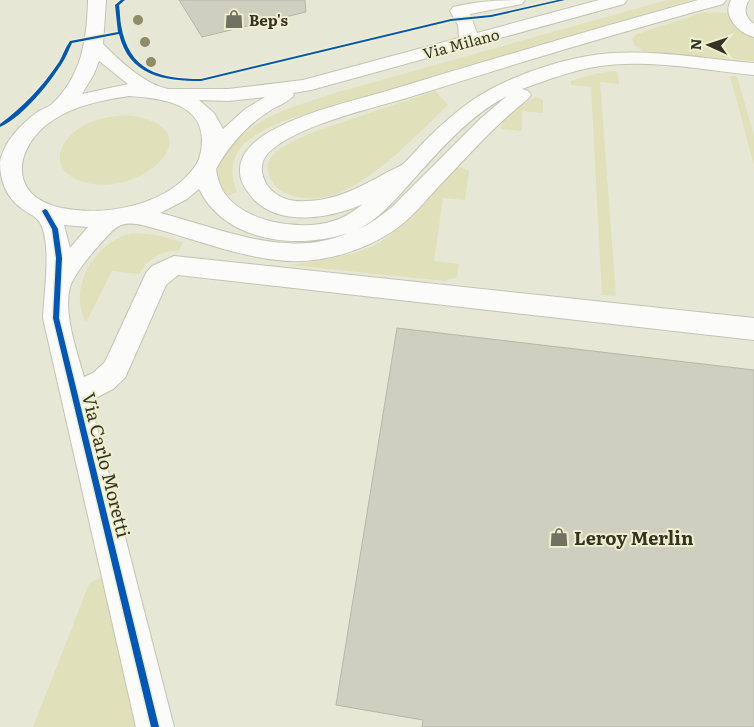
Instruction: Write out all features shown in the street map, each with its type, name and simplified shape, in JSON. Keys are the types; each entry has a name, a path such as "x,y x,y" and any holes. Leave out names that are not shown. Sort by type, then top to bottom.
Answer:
{"street":[{"path":"57,109 79,84 88,66 94,45 97,0"},
{"path":"468,42 469,30 466,18 459,11 516,0"},
{"name":"Via Milano","path":"159,92 228,95 304,86 618,0"},
{"path":"412,168 339,206 305,210 277,204 269,200 256,186 250,170 254,156 265,146 285,133 308,124 438,82 717,0"},
{"path":"740,0 735,10 736,14 754,32"},
{"path":"94,45 112,65 128,77 159,92 190,103 206,117 214,135 206,178 213,195 227,211 250,223 279,231 312,233 346,226 376,206 470,110 510,87 557,70 586,63 631,59 754,69"},
{"path":"0,196 65,217 88,219 121,216 158,219 260,249 278,252 303,252 340,246 372,232 398,214 504,108 557,70"},
{"name":"Via Milano","path":"208,162 228,134 242,119 263,104 304,86"},
{"path":"0,153 57,109 80,99 104,93 129,90 159,92"},
{"path":"30,128 18,144 11,160 11,177 18,192 38,208"},
{"path":"121,216 153,206 175,196 192,183 208,162"},
{"name":"Via Carlo Moretti","path":"38,208 56,229 59,258 56,318 155,727"},
{"name":"Via Carlo Moretti","path":"59,285 74,257 88,240 121,216"},
{"path":"75,395 94,386 115,370 155,280 167,268 182,264 754,329"}],"green space":[{"path":"667,0 692,0 273,125 251,138 236,155 233,165 233,178 237,192 228,196 220,183 218,171 225,154 251,128 275,114 328,95"},
{"path":"704,12 729,13 745,32 754,38 754,61 643,51 635,46 632,39 637,34"},
{"path":"615,71 618,73 619,84 600,82 616,296 602,295 591,87 571,85 571,81 598,73"},
{"path":"730,76 737,76 754,136 754,165"},
{"path":"435,91 448,105 396,154 354,186 330,196 309,198 288,194 272,182 268,172 269,161 284,146 320,130"},
{"path":"536,97 543,100 543,113 522,111 522,131 501,129 510,114"},
{"path":"125,115 153,121 167,132 169,145 162,159 148,171 128,181 106,185 83,182 65,171 61,164 60,156 66,141 73,134 91,122"},
{"path":"457,166 469,171 465,200 443,198 434,261 459,264 457,277 445,281 290,265 343,256 363,250 384,240 406,221"},
{"path":"133,233 156,235 183,242 179,250 156,256 139,274 112,271 86,322 81,309 80,295 88,267 108,245 120,237"},
{"path":"105,574 139,727 33,727 89,584"}],"building":[{"name":"Bep's","path":"179,0 305,0 306,12 202,37"},
{"name":"Leroy Merlin","path":"397,328 754,370 754,727 422,727 423,720 336,705"}],"cycle path":[{"path":"123,0 117,5 119,24 123,41 129,54 138,65 150,72 181,80 201,80 451,20 491,16 563,0"},
{"path":"0,126 18,112 42,87 62,60 71,42 120,33"},
{"path":"45,211 55,229 59,258 56,318 155,727"}],"place":[{"name":"Bep's","path":"234,19"},
{"name":"Leroy Merlin","path":"559,537"}]}
